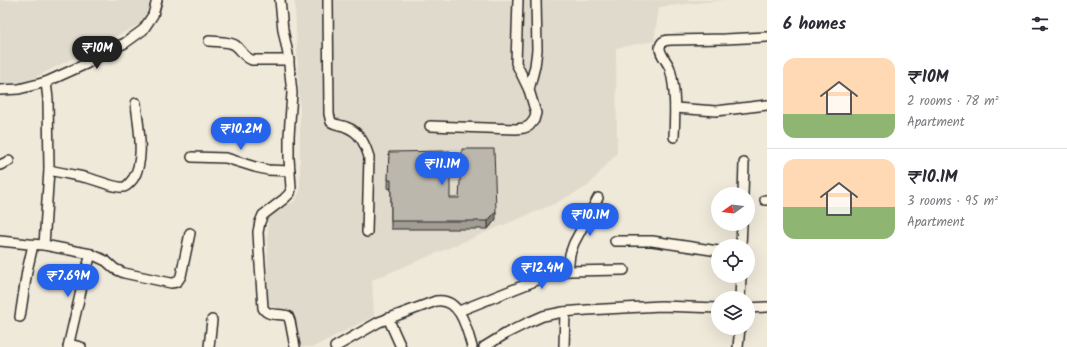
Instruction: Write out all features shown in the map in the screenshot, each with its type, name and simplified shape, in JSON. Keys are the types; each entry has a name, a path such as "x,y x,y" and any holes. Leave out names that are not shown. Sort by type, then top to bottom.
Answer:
{"street":[{"path":"0,90 19,89 46,82 86,64 125,43 143,30 153,15 157,0"},
{"path":"280,0 283,30 289,60 292,93 289,136 291,188 290,193 284,199 263,214 258,232 258,250 263,308 268,314 288,316 295,347"},
{"path":"328,0 329,114 331,122 356,132 362,139 369,157 367,232"},
{"path":"430,126 516,129 524,128 532,123 536,113 529,90 516,63 518,0"},
{"path":"529,90 537,50 536,0"},
{"path":"674,137 675,108 673,88 670,68 660,50 660,46 663,42 666,40 767,37"},
{"path":"209,41 232,44 236,46 244,56 252,60 289,60"},
{"path":"44,245 49,170 48,99 46,82"},
{"path":"49,170 90,178 118,187 127,186 139,167 140,159 140,141 136,103"},
{"path":"675,108 716,111 767,105"},
{"path":"192,157 226,158 268,170 290,171"},
{"path":"0,165 9,161"},
{"path":"743,187 744,163"},
{"path":"568,271 570,254 574,243 598,198"},
{"path":"0,241 44,245 91,254 106,260 116,269 124,273 176,283 181,276 190,233"},
{"path":"615,241 652,241 711,250"},
{"path":"20,317 33,245"},
{"path":"81,347 69,346 83,282 91,254"},
{"path":"459,311 550,275 568,271 624,270"},
{"path":"341,345 388,318 442,300 451,303 459,311 468,331 472,347"},
{"path":"484,347 507,333 543,316 565,312 661,306 711,308"},
{"path":"755,308 767,307"},
{"path":"564,347 565,312"},
{"path":"388,318 401,347"},
{"path":"208,347 212,320"},
{"path":"738,347 739,335"}],"shaded area":[{"path":"0,0 155,0 146,21 24,83 0,88"},
{"path":"294,0 725,0 659,7 654,41 616,48 617,153 588,186 554,204 372,280 374,316 313,347 298,347 293,312 267,305 268,216 295,201 300,191 300,115"}],"building":[{"path":"462,149 494,149 496,211 488,221 391,221 391,180 388,180 389,152 450,151 450,198 459,198"}]}
